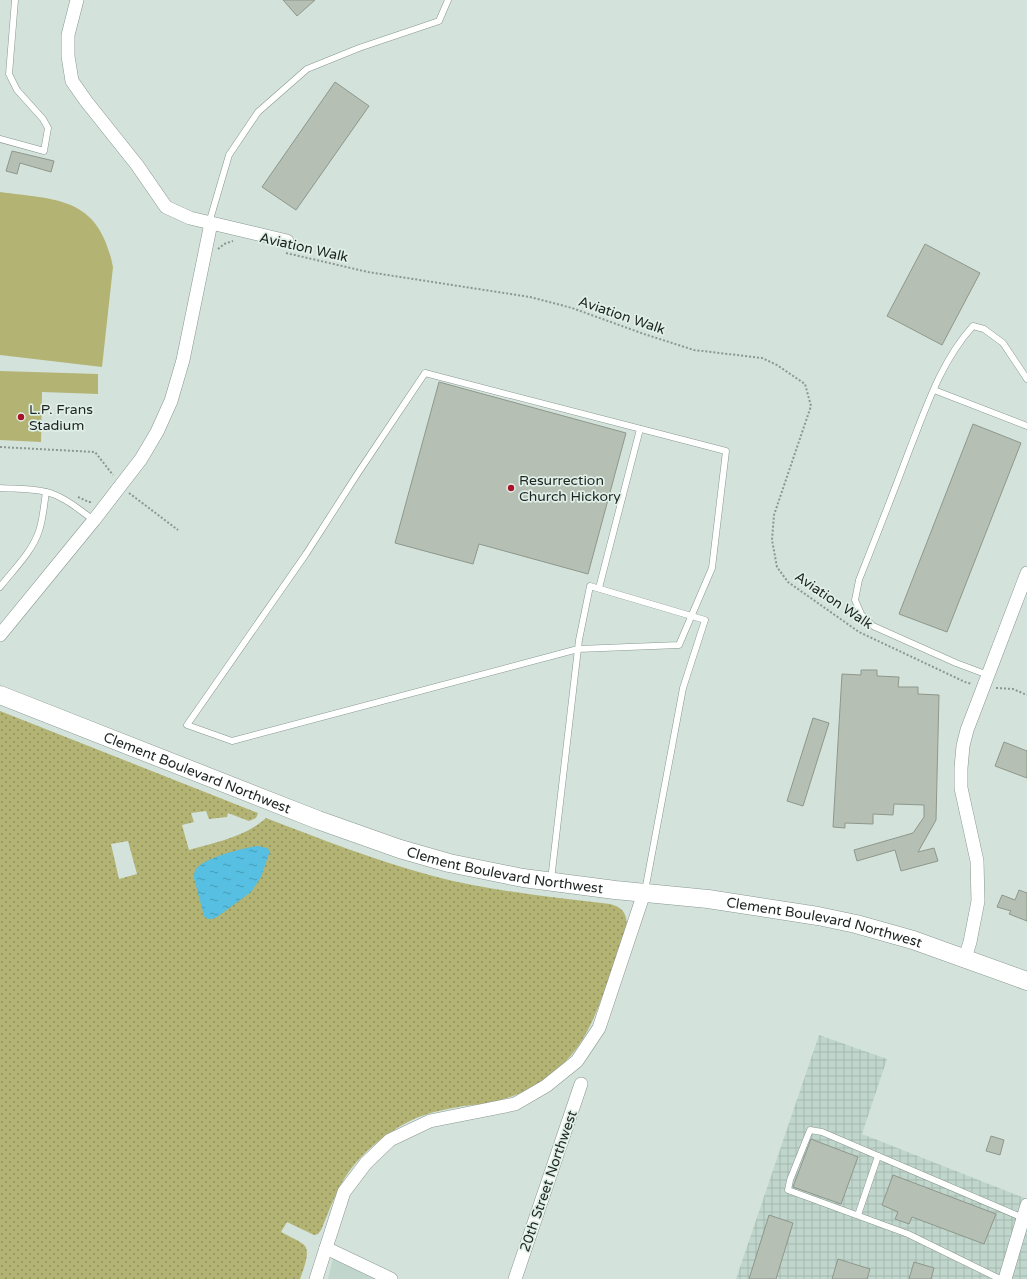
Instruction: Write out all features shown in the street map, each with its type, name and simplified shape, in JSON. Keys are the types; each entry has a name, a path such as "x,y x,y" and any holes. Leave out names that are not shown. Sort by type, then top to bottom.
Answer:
{"street":[{"path":"77,0 68,35 68,56 72,81 137,165 166,207 190,218 286,247"},
{"path":"0,635 94,520 141,459 157,432 171,401 183,360 210,223"},
{"path":"965,958 970,942 978,901 977,861 961,788 961,768 964,741 1027,573"},
{"name":"Clement Boulevard Northwest","path":"0,695 318,820 400,849 449,863 498,874 551,882 708,899 818,916 894,934 1027,981"},
{"path":"316,1279 344,1192 366,1163 390,1140 430,1121 515,1104 546,1086 577,1061 599,1028 644,893"},
{"name":"20th Street Northwest","path":"515,1279 581,1084"},
{"path":"1005,1279 1027,1205"},
{"path":"326,1248 391,1279"}],"lane":[{"path":"0,139 44,151 48,128 44,119 17,90 10,74 15,0"},
{"path":"210,223 229,155 258,112 307,68 359,48 439,22 448,0"},
{"path":"988,674 956,662 873,626 861,614 855,600 859,580 934,390 942,372 962,339 973,326 984,329 1003,343 1027,379"},
{"path":"425,373 640,429 726,451 712,568 679,645 578,649 232,741 187,725 306,554 425,373"},
{"path":"934,390 1027,426"},
{"path":"599,588 640,429"},
{"path":"0,488 34,489 46,492 64,500 94,520"},
{"path":"0,586 31,548 35,540 39,531 46,492"},
{"path":"551,882 579,640 590,586 705,620 682,688 644,893"},
{"path":"1000,1279 908,1234 788,1190 790,1180 810,1130 822,1132 1023,1218"},
{"path":"858,1215 878,1156"}],"path":[{"name":"Aviation Walk","path":"217,252 224,244 231,241 239,243"},
{"name":"Aviation Walk","path":"286,247 368,272 530,298 572,308 694,350 762,358 777,365 805,384 811,406 774,515 772,540 777,567 788,582 859,632 965,682 984,687 1013,689 1027,695"},
{"path":"0,447 95,452 115,476"},
{"path":"132,487 128,493 178,530"},
{"path":"77,496 89,502 95,502"}],"shaded area":[{"path":"0,192 41,197 73,206 87,215 98,227 107,244 113,267 102,367 0,355"},
{"name":"L.P. Frans Stadium","path":"0,371 98,374 98,394 42,392 41,442 0,440"},
{"path":"0,711 258,813 256,818 249,821 228,813 227,817 209,819 206,811 191,813 194,822 182,825 189,850 240,834 258,825 266,818 370,857 433,876 498,890 610,904 622,910 626,916 627,930 597,1011 586,1034 571,1056 550,1076 523,1092 493,1102 457,1107 416,1118 393,1131 372,1147 353,1166 339,1188 318,1234 314,1235 287,1222 281,1232 300,1242 306,1247 307,1255 300,1279 0,1279","holes":["128,841 137,874 119,879 111,844"]},
{"path":"819,1035 887,1059 862,1134 1027,1199 1027,1279 736,1279"},
{"path":"333,1258 377,1279 328,1279"}],"water":[{"path":"258,846 267,848 270,851 261,877 251,892 217,917 207,919 204,916 194,878 194,872 196,869 216,857 234,851"}],"building":[{"path":"283,0 315,0 297,16"},
{"path":"335,82 369,106 296,210 262,187"},
{"path":"12,151 54,161 51,172 20,163 17,174 6,171"},
{"path":"925,244 980,273 942,345 887,316"},
{"name":"Resurrection Church Hickory","path":"439,382 626,433 588,574 479,544 473,564 395,543"},
{"path":"973,424 1021,443 947,632 899,614"},
{"path":"861,670 877,670 877,676 899,677 898,687 918,687 918,694 939,695 936,820 918,852 934,848 938,861 901,871 895,850 857,861 854,850 913,833 924,817 924,805 894,804 893,815 873,814 873,824 845,823 845,828 833,827 842,674 861,675"},
{"path":"813,718 829,723 803,806 787,801"},
{"path":"1004,742 1027,751 1027,778 995,766"},
{"path":"1019,890 1027,893 1027,921 1009,914 1011,911 997,907 1002,895 1015,900"},
{"path":"991,1136 1004,1140 1000,1155 986,1151"},
{"path":"811,1139 858,1157 841,1204 793,1187"},
{"path":"893,1175 996,1214 984,1244 912,1217 909,1224 895,1219 898,1212 882,1205"},
{"path":"769,1215 793,1223 776,1279 749,1279"},
{"path":"838,1259 870,1269 867,1279 832,1279"},
{"path":"914,1262 934,1268 931,1279 909,1279"}],"place":[{"name":"L.P. Frans Stadium","path":"21,417"},
{"name":"Resurrection Church Hickory","path":"511,488"}]}
